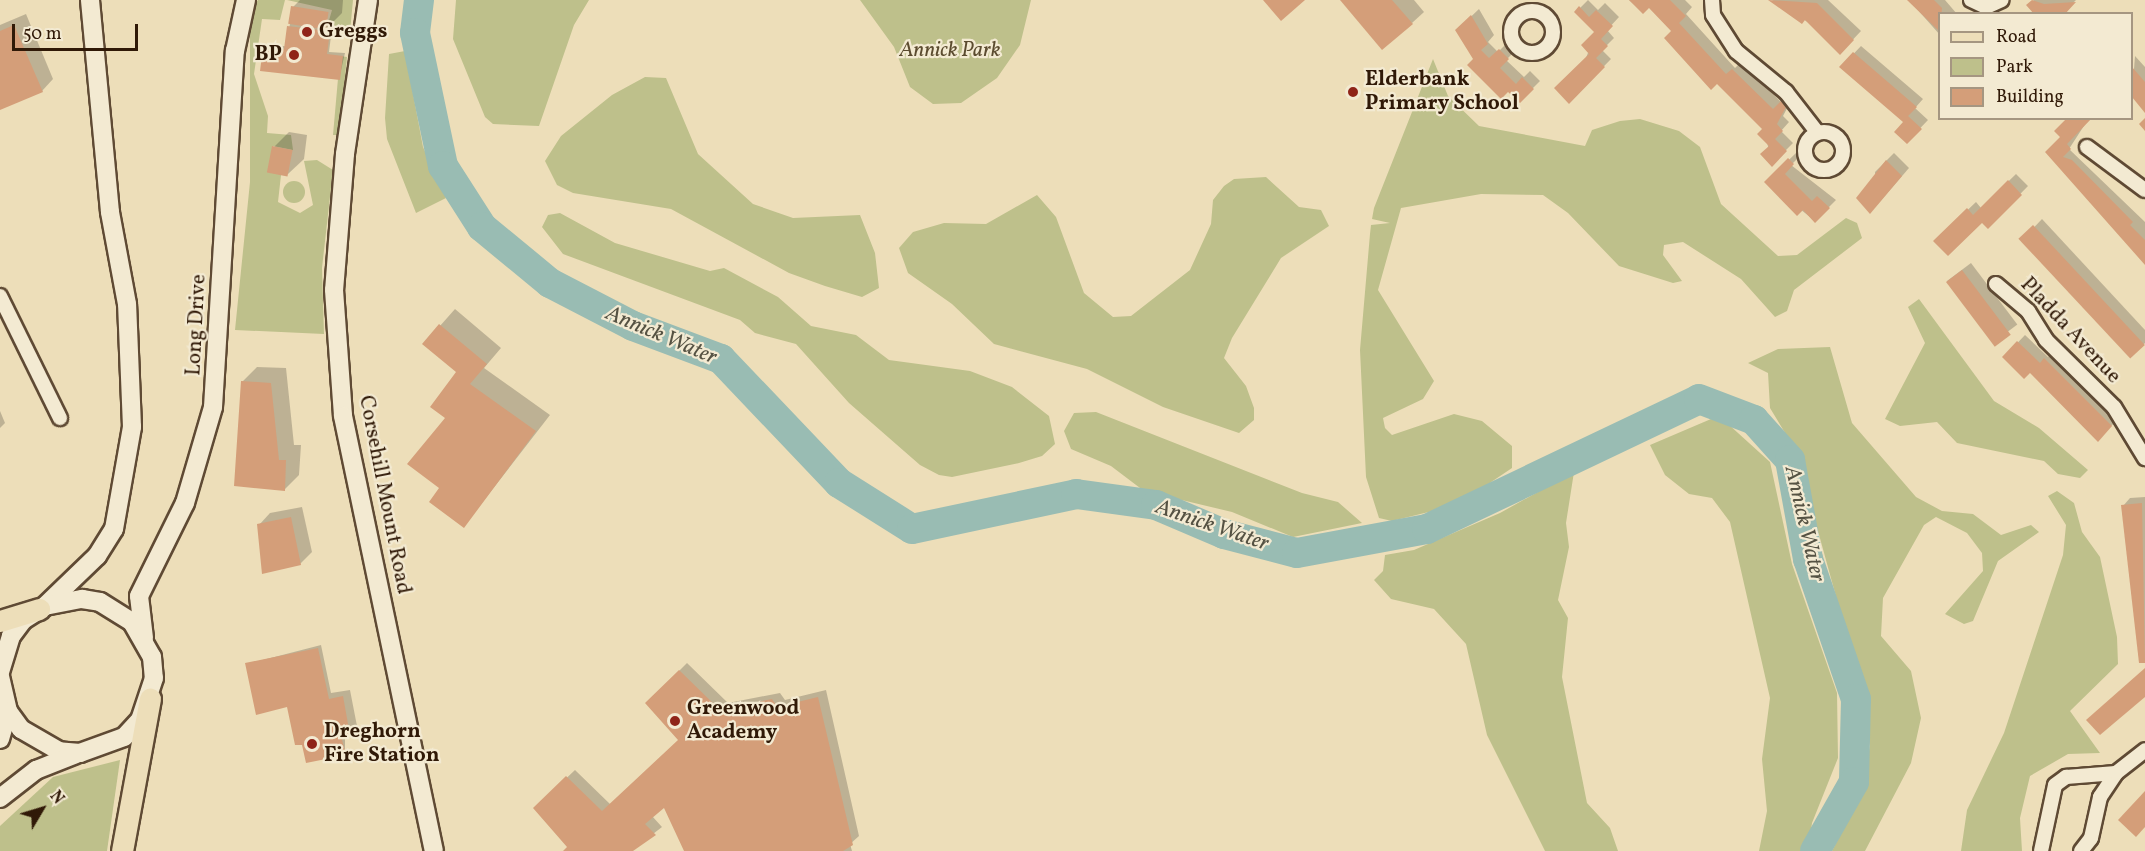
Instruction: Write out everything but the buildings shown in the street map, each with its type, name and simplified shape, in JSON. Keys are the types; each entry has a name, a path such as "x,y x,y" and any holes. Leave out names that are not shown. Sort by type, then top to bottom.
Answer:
{"main road":[{"path":"0,739 8,711 0,674 11,636 97,556 114,529 129,459 131,356 127,304 110,212 90,0"},
{"name":"Long Drive","path":"144,638 139,596 194,478 213,407 235,51 246,0"},
{"name":"Corsehill Mount Road","path":"368,0 345,154 334,290 343,416 434,851"},
{"path":"0,621 72,599 100,602 132,622 144,638 152,657 150,699 122,851"},
{"path":"0,798 36,770 124,737 150,699"},
{"path":"8,711 38,742 80,753"}],"street":[{"path":"1712,0 1713,15 1736,51 1786,92 1817,132"},
{"path":"1971,0 1986,7 2002,0"},
{"path":"2087,147 2145,190"},
{"name":"Pladda Avenue","path":"1996,284 2028,311 2046,340 2114,407 2145,458"},
{"path":"0,296 60,418"},
{"path":"2081,851 2091,838 2100,797 2115,773 2145,750"},
{"path":"2041,851 2055,785 2066,777 2115,773"}],"green space":[{"path":"258,0 285,0 280,20 262,19 254,74 268,116 267,133 291,135 293,150 273,146 281,175 278,202 300,213 313,205 304,161 317,160 333,170 322,268 324,334 235,330 250,182 250,12"},
{"path":"287,0 353,0 350,32 328,24 332,10"},
{"path":"456,0 589,0 574,25 539,126 493,124 485,117 453,39"},
{"name":"Annick Park","path":"860,0 1031,0 1020,45 997,78 961,103 933,104 910,87 894,47"},
{"path":"405,51 423,147 446,198 416,213 387,139 385,118 389,54"},
{"path":"340,56 347,57 339,135 333,135"},
{"path":"1433,59 1448,96 1479,126 1585,146 1592,130 1620,121 1640,119 1679,131 1700,147 1721,204 1778,256 1797,255 1846,218 1857,223 1862,238 1794,290 1787,311 1775,317 1741,279 1683,242 1664,245 1663,255 1682,281 1673,283 1619,266 1568,213 1543,195 1481,194 1401,208 1378,290 1434,381 1423,399 1383,418 1385,428 1392,435 1454,414 1482,421 1512,446 1512,468 1457,505 1392,521 1379,518 1366,477 1360,350 1371,225 1390,223 1372,219 1374,208"},
{"path":"645,77 666,78 698,154 753,204 793,218 860,215 875,253 879,288 862,297 825,286 789,273 671,209 573,193 557,185 545,161 561,136 612,95"},
{"path":"1266,177 1299,207 1321,210 1329,226 1281,258 1232,338 1224,358 1246,386 1254,408 1254,420 1239,433 1163,407 1087,369 994,344 952,304 908,273 899,248 913,232 944,223 986,224 1037,195 1056,217 1084,293 1113,317 1131,316 1190,270 1211,224 1213,200 1224,186 1234,179"},
{"path":"294,181 302,184 305,192 302,200 294,203 286,200 283,192 286,184"},
{"path":"560,213 615,243 710,271 724,268 778,297 811,326 856,335 889,360 970,371 1012,387 1049,416 1055,444 1042,456 1019,463 952,477 939,475 920,465 849,403 796,344 755,333 740,320 563,254 542,227 548,215"},
{"path":"1919,299 1994,401 2039,428 2088,470 2080,478 2058,474 2044,461 1957,443 1937,422 1900,426 1885,419 1925,343 1908,307"},
{"path":"1830,347 1852,423 1916,497 1942,511 1973,514 2001,535 2031,525 2039,532 1998,561 1973,621 1964,624 1945,614 1983,571 1982,553 1967,533 1936,517 1924,525 1883,598 1881,636 1911,671 1921,718 1911,763 1865,851 1832,851 1859,799 1870,746 1862,691 1796,451 1770,408 1768,373 1748,363 1778,349"},
{"path":"1096,412 1302,493 1338,502 1362,523 1293,537 1232,512 1144,491 1111,466 1071,449 1064,431 1074,413"},
{"path":"1711,419 1727,423 1770,462 1792,564 1837,693 1838,758 1812,823 1808,851 1759,851 1767,811 1762,759 1770,698 1730,522 1712,498 1689,494 1665,475 1650,445"},
{"path":"1574,472 1566,523 1569,547 1558,600 1568,618 1562,677 1587,803 1610,828 1618,851 1545,851 1487,735 1466,644 1434,609 1391,599 1374,580 1383,571 1385,555 1414,550 1500,513"},
{"path":"2057,491 2074,503 2082,532 2100,557 2117,637 2118,664 2070,711 2100,753 2068,754 2030,776 2020,818 2022,851 1961,851 1967,810 2004,733 2063,555 2066,525 2048,496"},
{"path":"120,760 107,851 0,851 0,826 53,777"}],"waterway":[{"name":"Annick Water","path":"419,0 415,33 443,166 482,227 550,283 633,326 721,359 839,483 912,529 1076,494 1156,505 1224,534 1297,553 1427,529 1699,399 1754,420 1790,460 1808,559 1856,699 1854,782 1815,851"}],"place":[{"name":"Greggs","path":"307,32"},
{"name":"BP","path":"294,55"},
{"name":"Elderbank Primary School","path":"1353,92"},
{"name":"Greenwood Academy","path":"675,721"},
{"name":"Dreghorn Fire Station","path":"312,744"}]}
